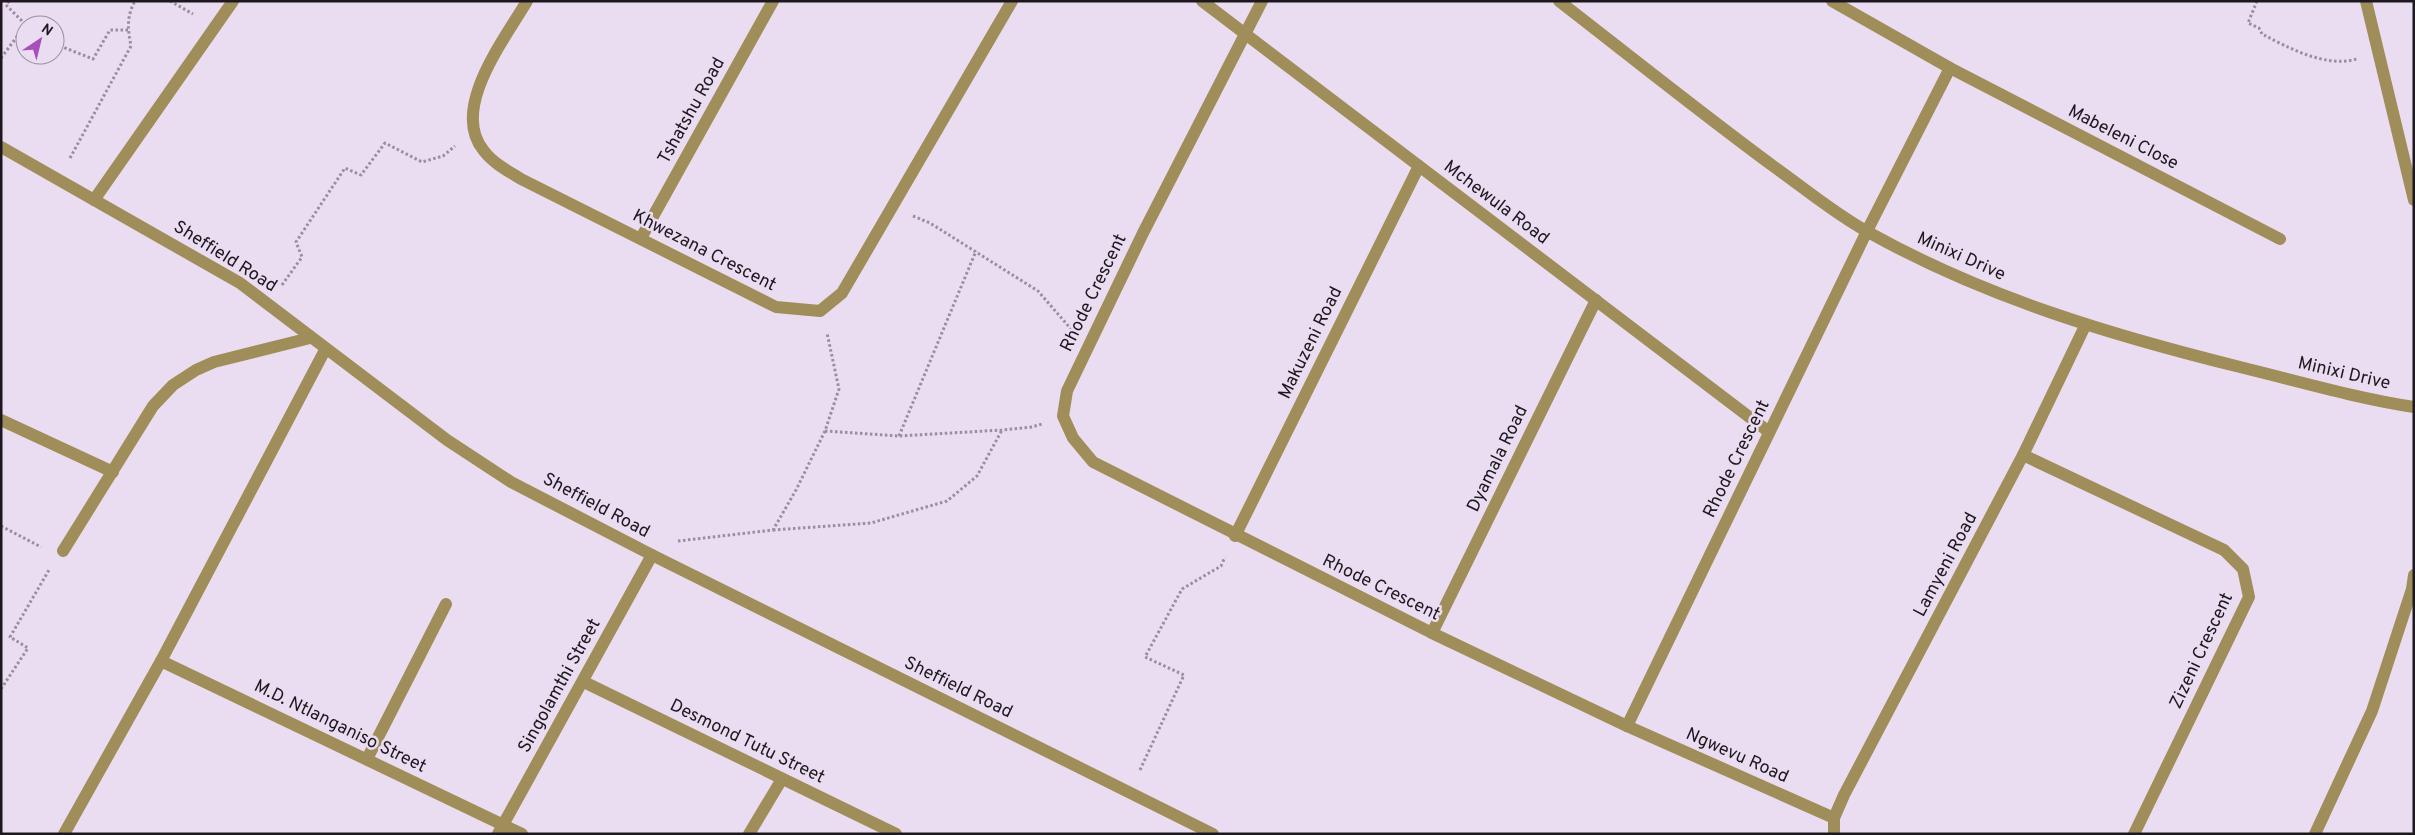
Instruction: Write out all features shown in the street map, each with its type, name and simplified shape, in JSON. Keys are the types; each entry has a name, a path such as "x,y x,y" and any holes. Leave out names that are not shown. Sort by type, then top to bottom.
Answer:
{"street":[{"path":"94,200 233,1"},
{"path":"473,132 472,110 480,83 527,1"},
{"name":"Tshatshu Road","path":"641,238 773,1"},
{"path":"820,311 842,293 1012,1"},
{"name":"Mchewula Road","path":"1202,1 1770,432"},
{"name":"Rhode Crescent","path":"1262,1 1143,233 1066,391 1064,416 1073,438 1093,462 1236,536 1432,633 1627,726 1867,231"},
{"name":"Minixi Drive","path":"1559,1 1738,140 1867,231 1927,262 2025,304 2085,326 2178,352 2369,400 2414,407"},
{"name":"Mabeleni Close","path":"1832,1 1950,68 2280,240"},
{"path":"2366,1 2414,200"},
{"path":"1867,231 1950,68"},
{"name":"Khwezana Crescent","path":"473,132 483,151 514,174 776,307 820,311"},
{"name":"Sheffield Road","path":"1,147 240,283 325,350 447,440 511,482 652,555 1213,834"},
{"name":"Makuzeni Road","path":"1236,536 1419,166"},
{"name":"Dyamala Road","path":"1432,633 1596,300"},
{"name":"Lamyeni Road","path":"1834,818 2023,455 2085,326"},
{"path":"63,551 114,472 153,406 173,385 196,370 214,362 310,338"},
{"path":"64,834 161,661 325,350"},
{"path":"1,420 114,472"},
{"name":"Zizeni Crescent","path":"2023,455 2224,550 2243,569 2249,597 2134,834"},
{"name":"Singolamthi Street","path":"500,829 584,682 652,555"},
{"path":"2315,834 2372,710 2412,589 2414,574"},
{"path":"368,759 446,604"},
{"name":"M.D. Ntlanganiso Street","path":"161,661 368,759 500,829"},
{"name":"Desmond Tutu Street","path":"584,682 896,834"},
{"name":"Ngwevu Road","path":"1627,726 1834,818"},
{"path":"749,834 782,779"},
{"path":"1834,818 1834,834"},
{"path":"500,829 522,834"}],"path":[{"path":"9,1 6,5 16,15"},
{"path":"56,178 69,160 131,46 128,30 129,12 135,1"},
{"path":"2257,1 2248,22 2259,28 2262,34 2292,48 2334,62 2350,61 2379,54"},
{"path":"65,48 93,59 110,30 128,30"},
{"path":"1,58 15,40"},
{"path":"268,304 302,257 296,242 345,168 361,175 385,143 422,162 443,156 473,132"},
{"path":"892,206 930,223 1038,291 1065,323 1089,344"},
{"path":"899,436 976,251"},
{"path":"773,530 796,490 825,431 839,389 820,311"},
{"path":"825,431 899,436 1002,430 1032,427 1064,416"},
{"path":"652,555 680,540 871,522 947,501 978,476 1002,430"},
{"path":"1,526 50,551 63,551"},
{"path":"1129,792 1184,675 1145,657 1182,589 1221,566 1236,536"},
{"path":"1,689 28,648 10,637 32,597 63,551"}]}
